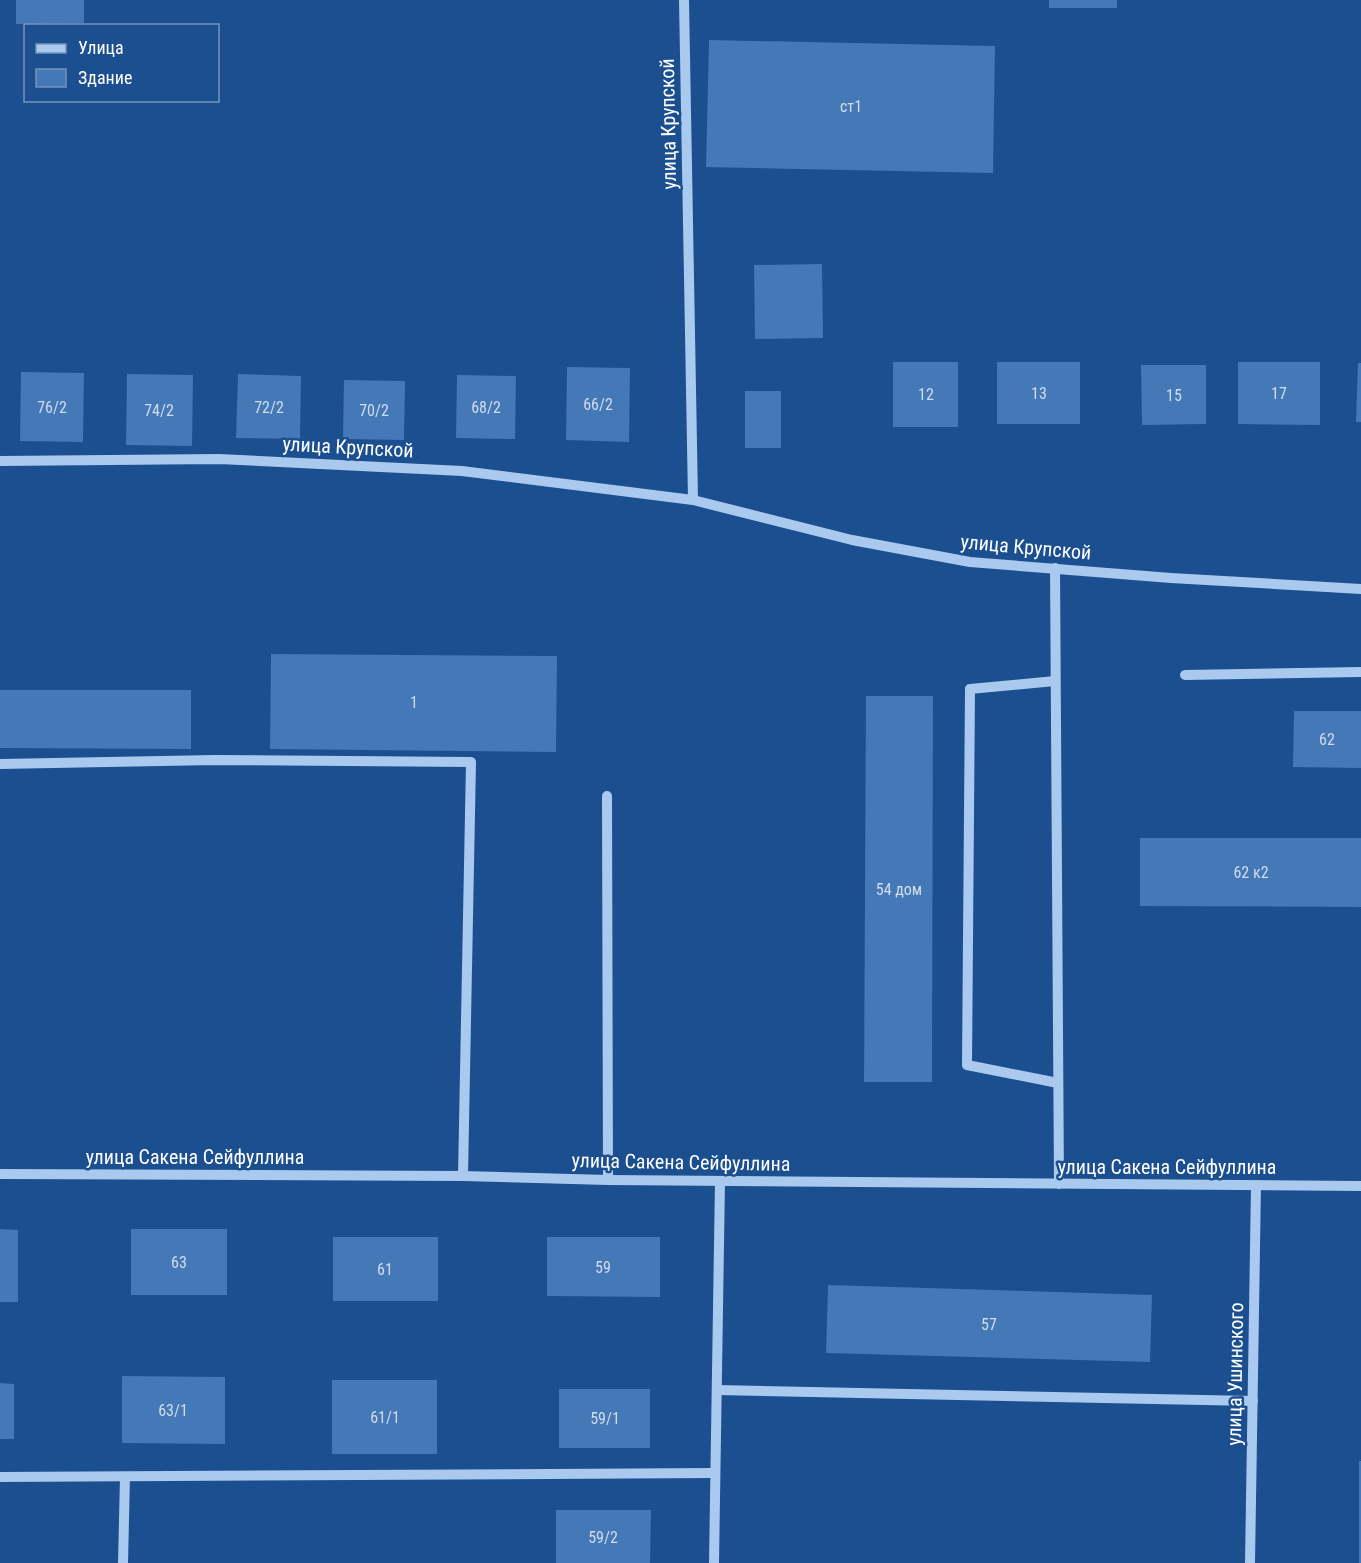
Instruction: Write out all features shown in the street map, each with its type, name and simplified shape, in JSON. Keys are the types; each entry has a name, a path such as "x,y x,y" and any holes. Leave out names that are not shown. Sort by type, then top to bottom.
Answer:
{"street":[{"name":"улица Крупской","path":"684,0 693,500"},
{"name":"улица Крупской","path":"0,461 219,459 462,471 693,500 852,540 970,562 1171,578 1361,589"},
{"path":"1055,568 1059,1184"},
{"path":"1185,675 1361,672"},
{"path":"1055,681 970,689 967,1065 1058,1083"},
{"path":"0,764 215,760 471,762 463,1176"},
{"path":"607,796 608,1180"},
{"name":"улица Сакена Сейфуллина","path":"0,1174 463,1176 608,1180 1361,1186"},
{"path":"714,1563 720,1181"},
{"name":"улица Ушинского","path":"1250,1563 1256,1185"},
{"path":"717,1390 1252,1401"},
{"path":"0,1478 715,1473"},
{"path":"123,1563 125,1477"}],"building":[{"path":"16,0 84,0 84,23 16,24"},
{"path":"1049,0 1117,0 1117,8 1049,8"},
{"path":"709,40 995,46 993,173 706,167"},
{"path":"822,264 823,338 755,339 754,265"},
{"path":"893,362 958,362 958,427 893,427"},
{"path":"997,362 1080,362 1080,424 997,424"},
{"path":"1238,362 1320,362 1320,425 1238,424"},
{"path":"1358,363 1361,363 1361,422 1356,422"},
{"path":"1141,365 1206,365 1206,424 1142,425"},
{"path":"567,367 630,368 629,442 566,440"},
{"path":"21,372 84,373 83,442 20,441"},
{"path":"127,374 193,375 192,446 126,445"},
{"path":"238,374 301,376 300,439 236,438"},
{"path":"457,375 516,376 515,439 456,438"},
{"path":"344,380 405,381 404,440 343,439"},
{"path":"745,391 781,391 781,448 745,448"},
{"path":"271,654 557,656 556,752 270,749"},
{"path":"0,690 191,690 191,749 0,748"},
{"path":"866,696 933,696 932,1082 864,1082"},
{"path":"1294,711 1361,711 1361,768 1293,767"},
{"path":"1140,838 1361,838 1361,907 1140,906"},
{"path":"0,1229 18,1230 18,1302 0,1302"},
{"path":"131,1229 227,1229 227,1295 131,1295"},
{"path":"333,1237 438,1237 438,1301 333,1301"},
{"path":"547,1237 660,1237 660,1297 547,1296"},
{"path":"828,1285 1152,1295 1150,1362 826,1353"},
{"path":"122,1376 225,1377 225,1444 122,1443"},
{"path":"332,1380 437,1380 437,1454 332,1454"},
{"path":"0,1383 14,1384 14,1439 0,1439"},
{"path":"559,1389 650,1389 650,1448 559,1448"},
{"path":"1359,1461 1361,1461 1361,1563 1359,1563"},
{"path":"556,1510 651,1510 650,1563 556,1563"}]}
